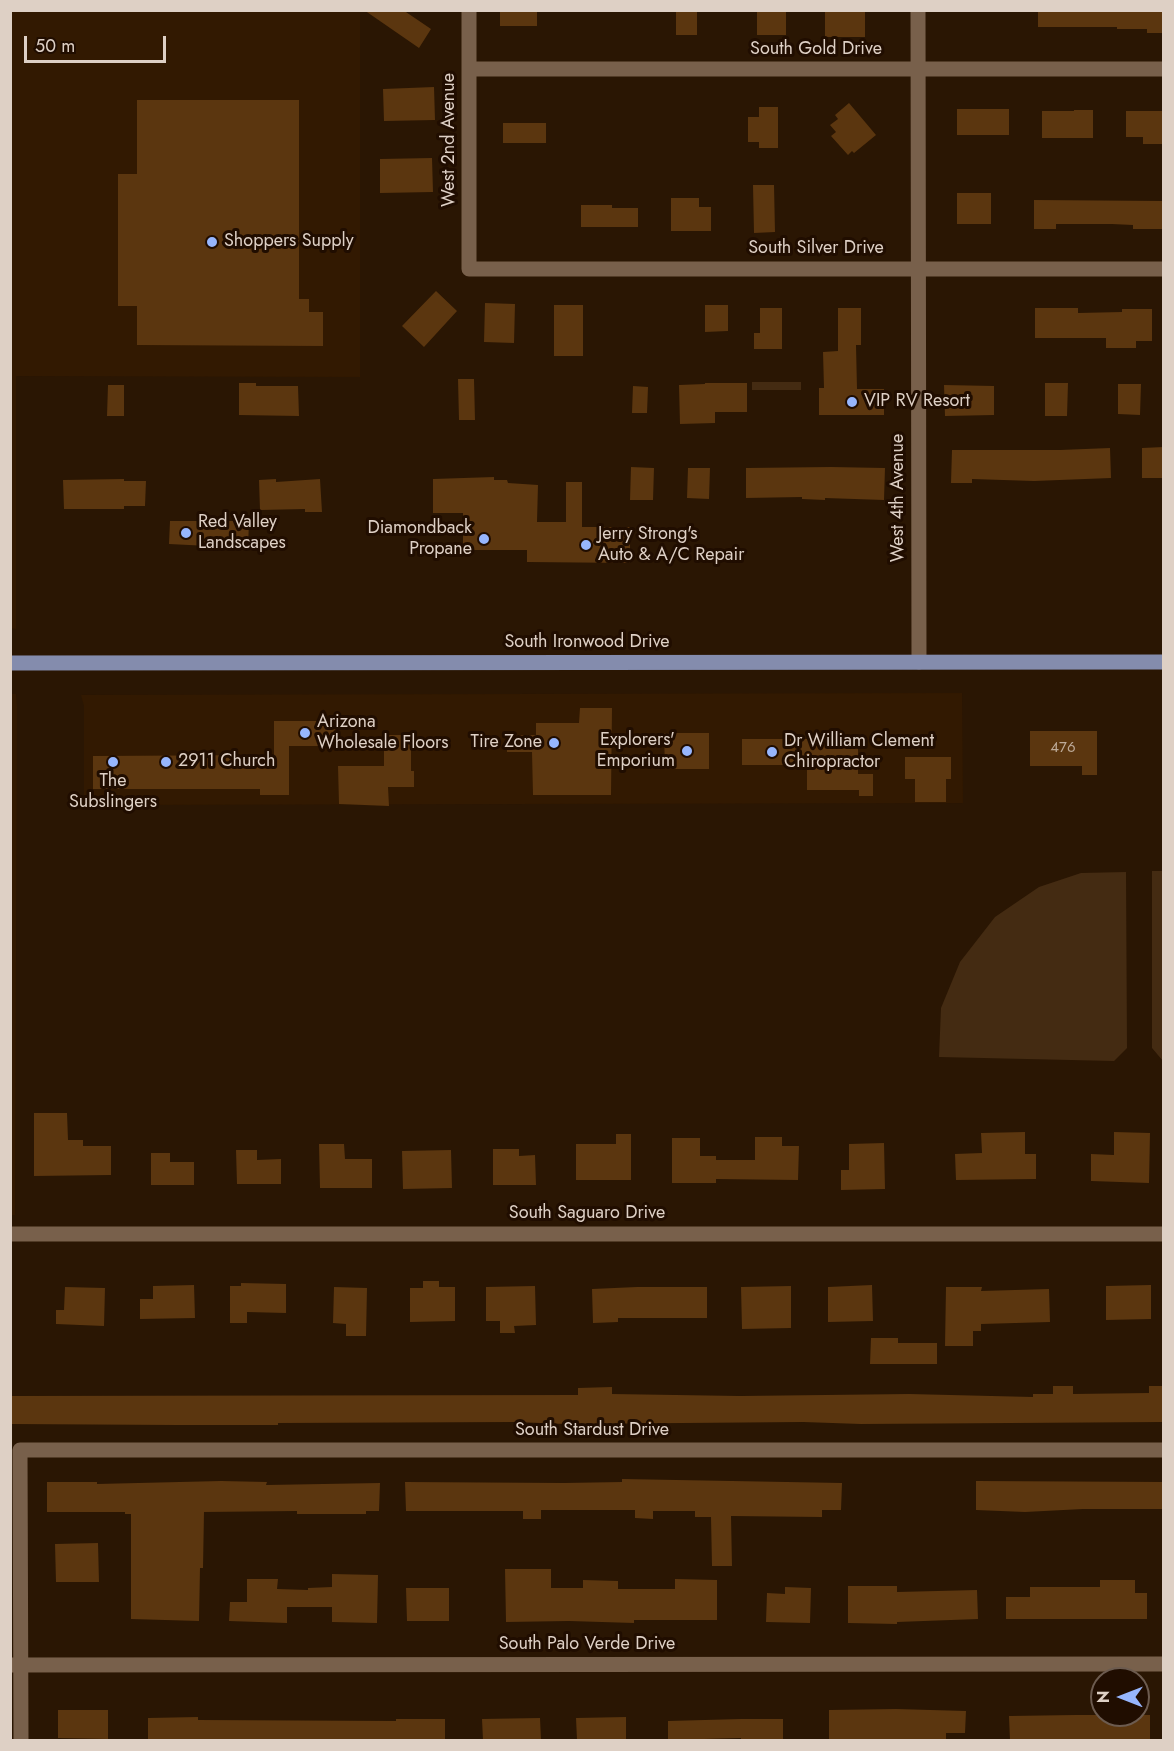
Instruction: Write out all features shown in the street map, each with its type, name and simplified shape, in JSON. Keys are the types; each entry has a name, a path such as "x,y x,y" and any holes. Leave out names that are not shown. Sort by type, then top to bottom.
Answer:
{"main road":[{"name":"South Ironwood Drive","path":"10,663 1164,662"}],"street":[{"name":"West 2nd Avenue","path":"469,10 469,269"},
{"name":"West 4th Avenue","path":"918,10 919,662"},
{"name":"South Gold Drive","path":"469,69 1164,69"},
{"name":"South Silver Drive","path":"469,269 1164,269"},
{"name":"South Saguaro Drive","path":"10,1234 1164,1234"},
{"name":"South Stardust Drive","path":"16,1664 21,1450 1164,1450"},
{"name":"South Palo Verde Drive","path":"16,1664 1164,1664"},
{"path":"16,1664 21,1740"}],"shaded area":[{"path":"11,11 360,11 360,377 16,376 16,629 11,628"},
{"path":"752,382 801,382 801,390 752,390"},
{"path":"962,693 963,803 84,805 84,706 81,695"},
{"path":"11,694 16,694 17,707 15,1215 10,1215"},
{"path":"1152,871 1163,871 1163,1061 1152,1048"},
{"path":"1126,872 1127,1048 1114,1061 939,1057 941,1008 960,962 995,917 1039,887 1081,873"}],"building":[{"path":"364,10 403,10 431,29 419,48"},
{"path":"500,10 537,10 537,26 500,26"},
{"path":"676,10 697,10 697,35 676,35"},
{"path":"757,10 786,10 786,35 757,35"},
{"path":"825,10 865,10 865,37 825,37"},
{"path":"1038,10 1164,10 1164,33 1147,33 1147,29 1117,29 1117,27 1038,27"},
{"path":"434,87 435,120 384,121 383,89"},
{"name":"Shoppers Supply","path":"137,100 299,100 299,299 309,299 309,312 323,312 323,346 137,345 137,306 118,306 118,174 137,174"},
{"path":"849,103 876,135 854,153 852,151 848,155 831,136 836,132 830,125 838,119 835,115"},
{"path":"759,107 778,107 778,148 759,148 759,142 748,142 748,117 759,117"},
{"path":"957,109 1009,109 1009,135 957,135"},
{"path":"1093,110 1093,138 1042,138 1042,111"},
{"path":"1126,111 1164,111 1164,144 1143,144 1143,137 1126,137"},
{"path":"503,123 546,123 546,143 503,143"},
{"path":"432,158 433,192 380,193 380,159"},
{"path":"753,185 774,185 775,232 754,233"},
{"path":"957,193 991,193 991,224 957,224"},
{"path":"671,198 699,198 699,207 711,207 711,231 671,231"},
{"path":"1034,200 1164,201 1164,229 1133,229 1133,225 1112,224 1056,224 1056,229 1034,229"},
{"path":"581,205 638,208 638,227 581,227"},
{"path":"436,291 457,311 424,347 402,326"},
{"path":"485,303 515,304 514,343 484,342"},
{"path":"554,305 583,305 583,356 554,356"},
{"path":"705,305 728,305 728,331 705,332"},
{"path":"760,308 782,308 782,349 754,349 754,333 760,333"},
{"path":"838,308 861,308 861,345 856,345 857,389 884,389 884,415 819,415 819,388 824,388 823,352 838,351"},
{"path":"1035,308 1078,308 1078,313 1152,309 1152,341 1136,341 1136,348 1106,348 1106,338 1035,338"},
{"path":"458,379 474,379 475,420 459,420"},
{"path":"239,383 256,383 256,386 298,386 299,416 239,415"},
{"path":"747,383 747,412 715,412 715,423 680,424 679,385"},
{"path":"1045,383 1068,383 1067,416 1045,416"},
{"path":"1118,384 1141,384 1140,415 1118,414"},
{"path":"108,385 124,385 124,416 107,416"},
{"path":"944,385 994,386 994,415 945,416"},
{"path":"633,386 648,387 647,413 632,413"},
{"path":"1164,447 1164,478 1142,478 1142,448"},
{"path":"1110,448 1111,478 1034,481 972,479 972,483 951,483 952,450"},
{"path":"631,467 654,468 653,500 630,500"},
{"path":"688,468 710,468 709,499 687,498"},
{"path":"746,468 885,468 884,500 825,498 825,500 802,499 802,497 746,498"},
{"path":"494,477 494,480 507,480 508,483 538,485 537,522 566,522 566,482 582,482 582,527 630,527 630,563 527,562 527,550 463,550 463,513 433,513 433,479"},
{"path":"124,479 124,481 146,481 145,506 124,506 124,509 64,509 63,480"},
{"path":"276,479 276,482 320,479 322,512 305,512 305,509 260,510 259,480"},
{"path":"170,521 249,521 248,548 169,544"},
{"path":"580,708 612,708 611,795 533,795 532,752 507,752 507,735 536,735 536,723 579,723"},
{"path":"274,721 336,721 336,746 289,746 289,795 260,795 260,789 93,789 93,756 274,755"},
{"path":"1030,731 1097,731 1097,775 1082,775 1082,766 1030,766"},
{"name":"Explorers' Emporium","path":"664,733 709,733 709,769 665,769"},
{"path":"384,735 411,735 411,771 414,771 414,787 388,787 389,806 339,804 338,766 384,766"},
{"path":"807,737 858,737 858,774 873,774 873,796 859,796 859,790 807,790 807,765 742,765 742,739 807,739"},
{"path":"905,757 951,757 951,779 946,779 946,802 915,802 915,779 905,779"},
{"path":"34,1113 67,1113 68,1140 83,1140 83,1146 111,1146 111,1175 34,1176"},
{"path":"1025,1132 1025,1154 1036,1154 1036,1179 956,1180 955,1154 982,1153 981,1133"},
{"path":"1114,1132 1150,1133 1149,1183 1091,1181 1091,1154 1114,1155"},
{"path":"616,1134 631,1134 631,1180 576,1180 576,1144 616,1144"},
{"path":"755,1137 782,1137 782,1146 799,1146 798,1180 716,1179 716,1183 672,1183 672,1138 700,1138 700,1156 716,1156 716,1160 755,1160"},
{"path":"884,1143 885,1189 841,1190 841,1170 849,1170 849,1144"},
{"path":"319,1144 344,1144 345,1159 372,1159 372,1188 320,1188"},
{"path":"493,1149 519,1149 519,1156 535,1155 536,1185 493,1185"},
{"path":"236,1150 257,1150 257,1160 281,1159 281,1184 237,1184"},
{"path":"451,1150 452,1188 403,1189 402,1151"},
{"path":"151,1153 170,1153 170,1162 194,1162 194,1185 151,1185"},
{"path":"423,1281 439,1281 439,1287 455,1287 455,1321 410,1322 410,1288 423,1288"},
{"path":"241,1283 286,1284 286,1313 247,1312 247,1323 230,1323 230,1286 241,1286"},
{"path":"194,1285 195,1318 140,1319 140,1299 153,1299 153,1286"},
{"path":"872,1285 873,1321 828,1322 828,1287"},
{"path":"1151,1285 1151,1319 1106,1320 1106,1286"},
{"path":"535,1286 536,1325 514,1326 515,1333 500,1333 500,1321 486,1321 486,1287"},
{"path":"791,1286 791,1328 742,1329 741,1287"},
{"path":"65,1287 105,1288 104,1326 56,1324 56,1310 64,1310"},
{"path":"334,1287 367,1288 366,1336 346,1336 346,1324 333,1323"},
{"path":"707,1287 707,1318 618,1318 618,1322 593,1323 592,1289"},
{"path":"946,1287 982,1287 981,1291 1049,1289 1050,1322 981,1324 981,1331 973,1331 973,1346 945,1346"},
{"path":"871,1338 898,1338 898,1343 937,1343 937,1364 870,1364"},
{"path":"1053,1386 1073,1386 1073,1394 1149,1393 1149,1386 1164,1386 1164,1422 10,1424 10,1396 578,1395 578,1388 612,1387 612,1394 740,1396 909,1394 1033,1397 1033,1394 1053,1394"},
{"path":"622,1479 842,1483 841,1510 822,1510 822,1517 731,1516 732,1566 712,1566 711,1517 695,1517 695,1511 653,1511 653,1519 635,1518 635,1510 541,1510 541,1519 523,1519 523,1511 406,1511 405,1482 564,1483 622,1482"},
{"path":"976,1481 1164,1482 1164,1509 1025,1512 976,1510"},
{"path":"47,1482 97,1482 97,1484 267,1482 266,1485 380,1483 379,1511 366,1511 366,1514 297,1514 297,1511 204,1512 199,1621 131,1619 131,1514 125,1514 125,1512 47,1512"},
{"path":"98,1543 99,1582 56,1582 55,1544"},
{"path":"505,1569 551,1569 551,1588 583,1588 583,1580 618,1581 618,1589 675,1589 675,1579 717,1580 717,1620 634,1620 634,1623 506,1622"},
{"path":"332,1574 378,1575 377,1623 332,1622 332,1607 287,1607 287,1623 229,1621 230,1602 247,1602 247,1579 278,1579 277,1589 308,1590 308,1588 332,1587"},
{"path":"1100,1580 1135,1580 1135,1593 1147,1593 1147,1619 1006,1619 1006,1597 1030,1597 1030,1587 1100,1587"},
{"path":"848,1586 897,1586 897,1592 977,1590 978,1619 897,1622 897,1624 848,1623"},
{"path":"785,1587 811,1588 810,1623 766,1622 767,1593 785,1594"},
{"path":"406,1588 449,1588 449,1621 407,1621"},
{"path":"58,1710 108,1710 108,1739 58,1738"},
{"path":"829,1710 966,1711 965,1733 946,1733 946,1740 829,1740"},
{"path":"1090,1715 1090,1727 1150,1727 1150,1740 1010,1740 1009,1716"},
{"path":"198,1717 198,1720 396,1721 396,1719 445,1719 445,1740 148,1740 148,1718"},
{"path":"626,1717 626,1740 577,1740 576,1718"},
{"path":"540,1718 541,1740 483,1740 482,1719"},
{"path":"783,1719 783,1740 741,1740 741,1738 668,1740 668,1721"}],"place":[{"name":"Shoppers Supply","path":"212,242"},
{"name":"VIP RV Resort","path":"852,402"},
{"name":"Red Valley Landscapes","path":"186,533"},
{"name":"Diamondback Propane","path":"484,539"},
{"name":"Jerry Strong's Auto & A/C Repair","path":"586,545"},
{"name":"Arizona Wholesale Floors","path":"305,733"},
{"name":"Tire Zone","path":"554,743"},
{"name":"Explorers' Emporium","path":"687,751"},
{"name":"Dr William Clement Chiropractor","path":"772,752"},
{"name":"The Subslingers","path":"113,762"},
{"name":"2911 Church","path":"166,762"}]}
